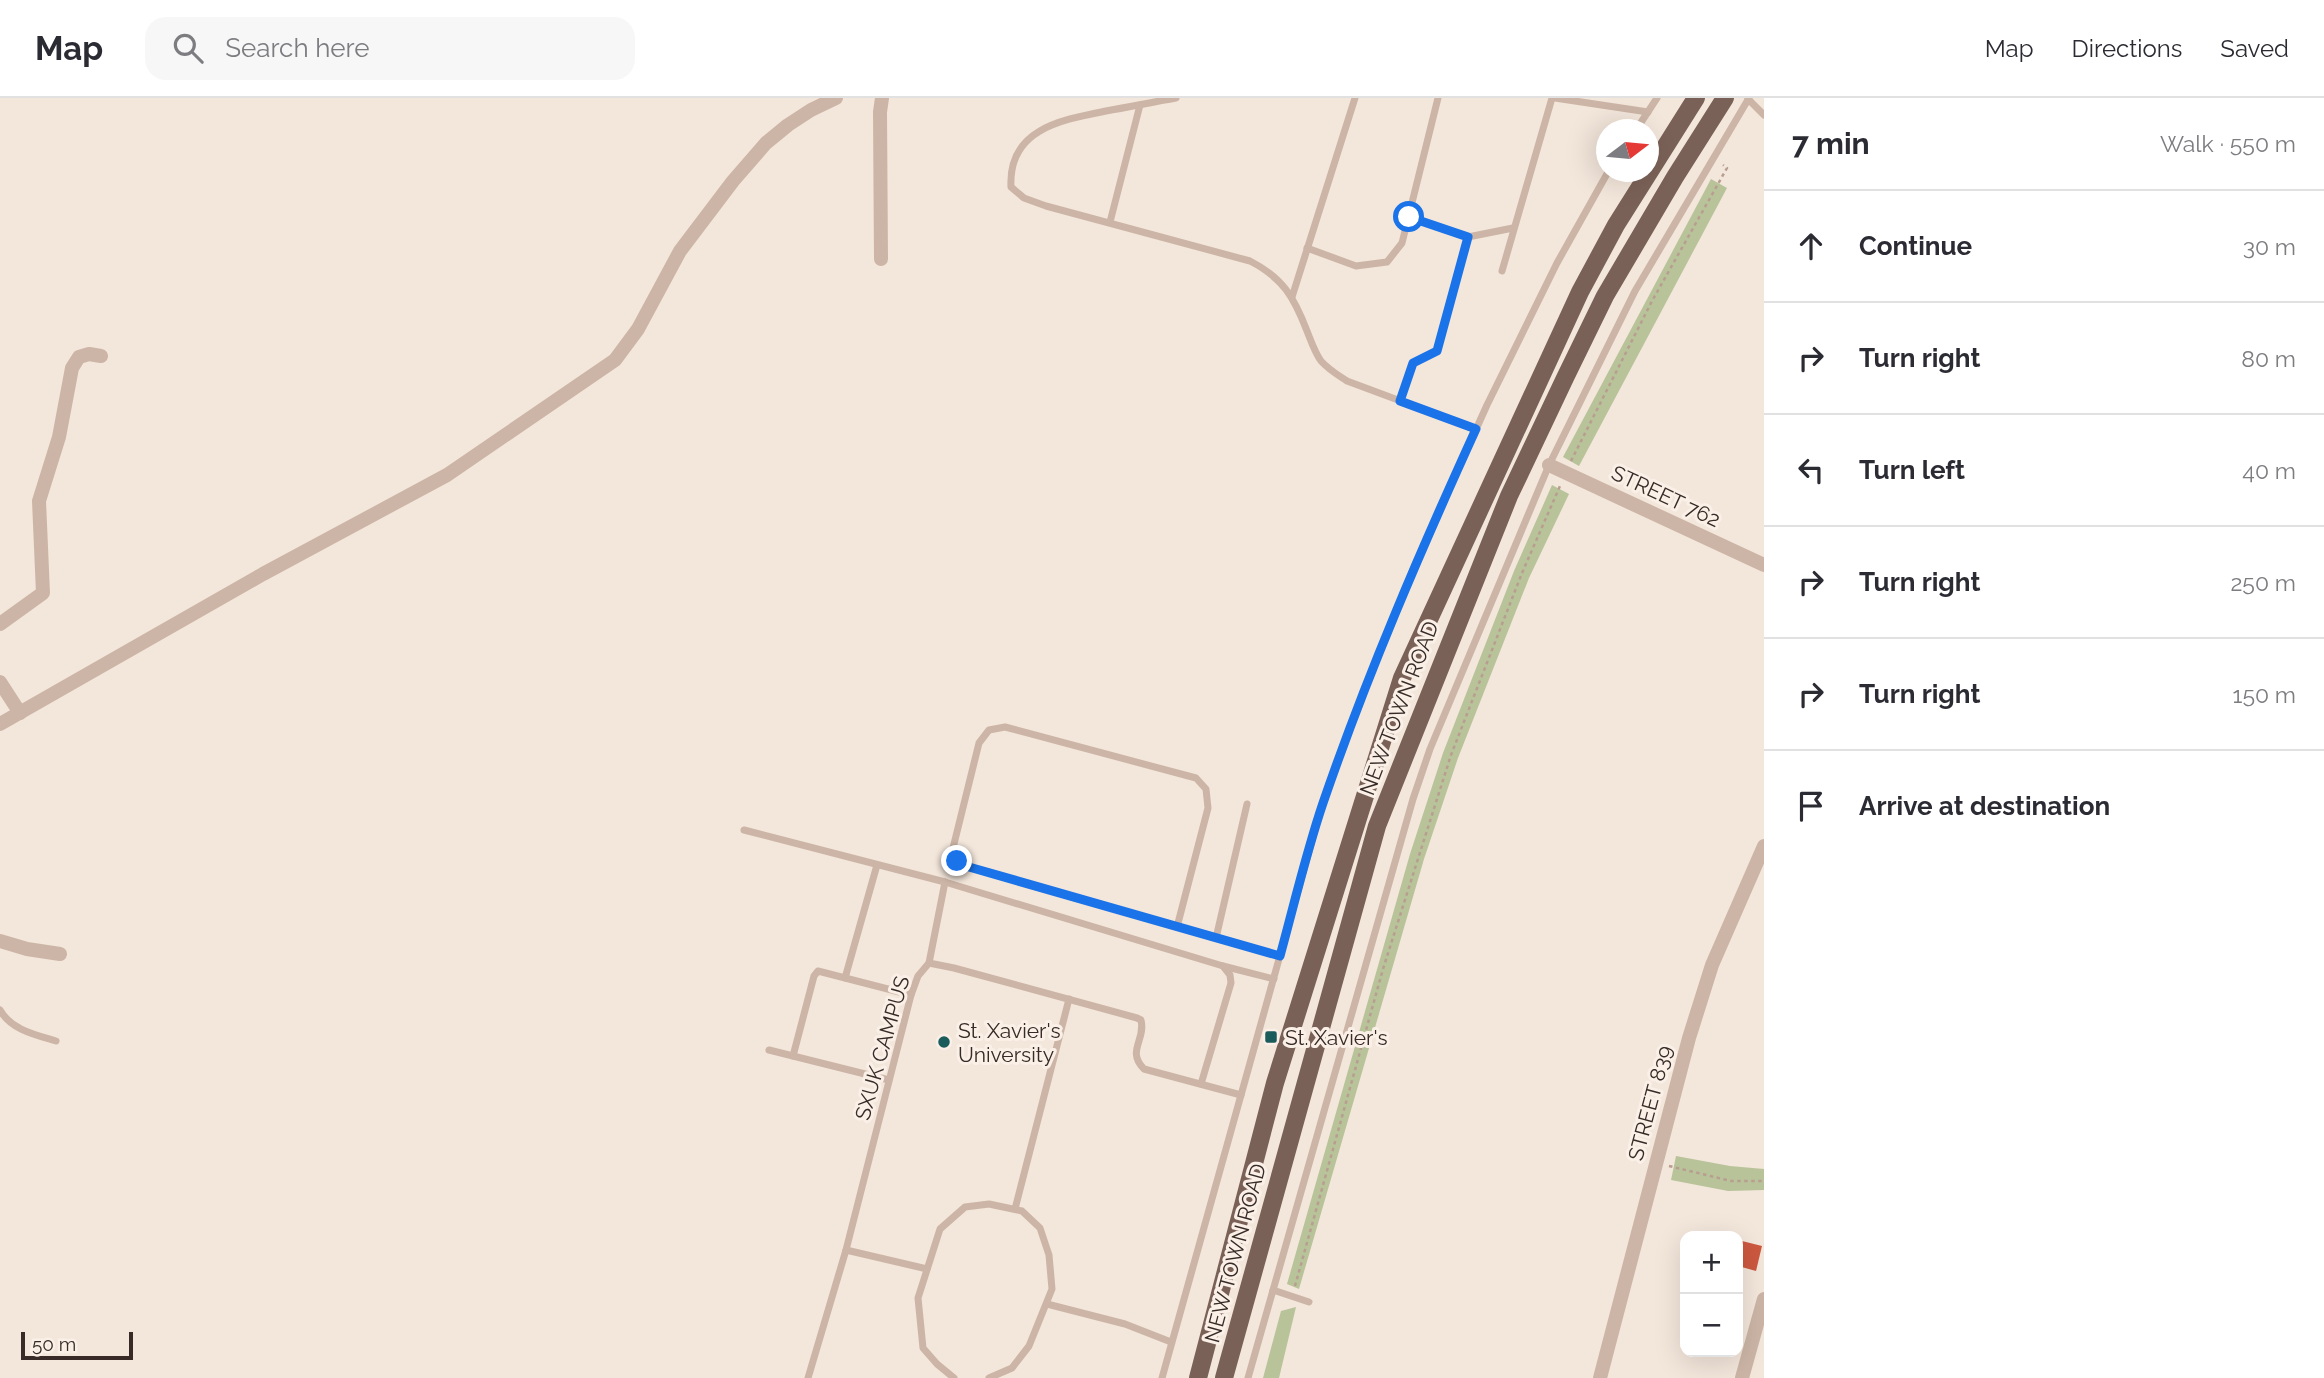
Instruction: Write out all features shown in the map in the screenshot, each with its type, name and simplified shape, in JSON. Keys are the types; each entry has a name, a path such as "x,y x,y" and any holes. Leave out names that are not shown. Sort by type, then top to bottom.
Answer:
{"main road":[{"name":"NEW TOWN ROAD","path":"1198,1378 1275,1083 1402,678 1580,292 1616,225 1696,98"},
{"name":"NEW TOWN ROAD","path":"1224,1378 1373,839 1401,764 1509,496 1565,378 1605,296 1725,98"}],"street":[{"path":"0,724 263,573 447,475 615,360 638,329 680,251 733,181 766,143 788,125 836,98"},
{"path":"881,259 882,98"},
{"path":"0,624 43,593 39,501 59,437 72,368 79,357 89,354 101,356"},
{"name":"STREET 762","path":"1549,465 1764,565"},
{"path":"0,682 20,713"},
{"name":"STREET 839","path":"1600,1378 1689,1038 1712,965 1764,846"},
{"path":"0,941 27,949 60,954"},
{"path":"1742,1378 1764,1299"}],"lane":[{"path":"1176,98 1051,124 1031,136 1020,150 1010,170 1012,187 1024,198 1250,261 1266,269 1281,281 1292,298 1319,359 1330,370 1347,381 1476,429"},
{"path":"1292,298 1355,98"},
{"path":"1307,248 1356,265 1387,262 1402,243 1438,98"},
{"path":"1502,271 1553,98 1647,113"},
{"path":"1643,119 1657,98"},
{"path":"1248,1378 1413,799 1430,749 1549,465 1635,291 1748,99 1764,115"},
{"path":"1110,222 1140,105"},
{"path":"1162,1378 1322,805 1367,681 1414,567 1476,429 1557,263 1602,182"},
{"path":"1409,217 1468,237 1513,229"},
{"path":"1400,401 1413,363 1437,351 1468,237"},
{"path":"1177,928 1208,808 1206,789 1196,778 1005,727 989,730 979,743 953,848 957,861 969,867 1177,928 1280,956"},
{"path":"1216,938 1247,804"},
{"path":"744,830 944,882 1274,979"},
{"path":"845,978 877,864"},
{"path":"929,963 944,882"},
{"name":"SXUK CAMPUS","path":"808,1378 846,1250 911,995 918,976 929,963 1141,1020 1143,1025 1136,1054 1137,1062 1144,1069 1201,1084"},
{"path":"1223,966 1230,975 1231,983 1201,1084 1241,1095"},
{"path":"793,1056 815,973 822,971 911,995"},
{"path":"1015,1209 1069,999"},
{"path":"0,1010 8,1021 27,1032 56,1041"},
{"path":"769,1051 889,1080"},
{"path":"954,1378 923,1348 918,1298 940,1229 965,1207 989,1204 1022,1211 1040,1228 1049,1255 1052,1289 1029,1346 1012,1367 989,1378"},
{"path":"846,1250 927,1269"},
{"path":"1273,1290 1309,1302"},
{"path":"1047,1304 1125,1324 1171,1342"}],"path":[{"path":"1291,1296 1383,969 1451,755 1522,573 1566,473 1652,301 1727,168 1715,155"},
{"path":"1655,1163 1731,1181 1764,1181"}],"green space":[{"path":"1711,179 1727,188 1579,466 1563,457"},
{"path":"1552,485 1569,494 1529,578 1458,758 1424,859 1299,1289 1287,1284 1410,854 1443,753 1514,571"},
{"path":"1676,1156 1764,1169 1764,1190 1728,1191 1671,1180"},
{"path":"1296,1307 1279,1378 1263,1378 1281,1311"}],"building":[{"path":"1743,1241 1762,1246 1756,1271 1743,1267"}],"place":[{"name":"St. Xavier's","path":"1271,1037"},
{"name":"St. Xavier's University","path":"944,1042"}],"route":[{"path":"957,861 969,867 1280,956 1322,805 1367,681 1414,567 1476,429 1400,401 1413,363 1437,351 1468,237 1409,217"}]}
